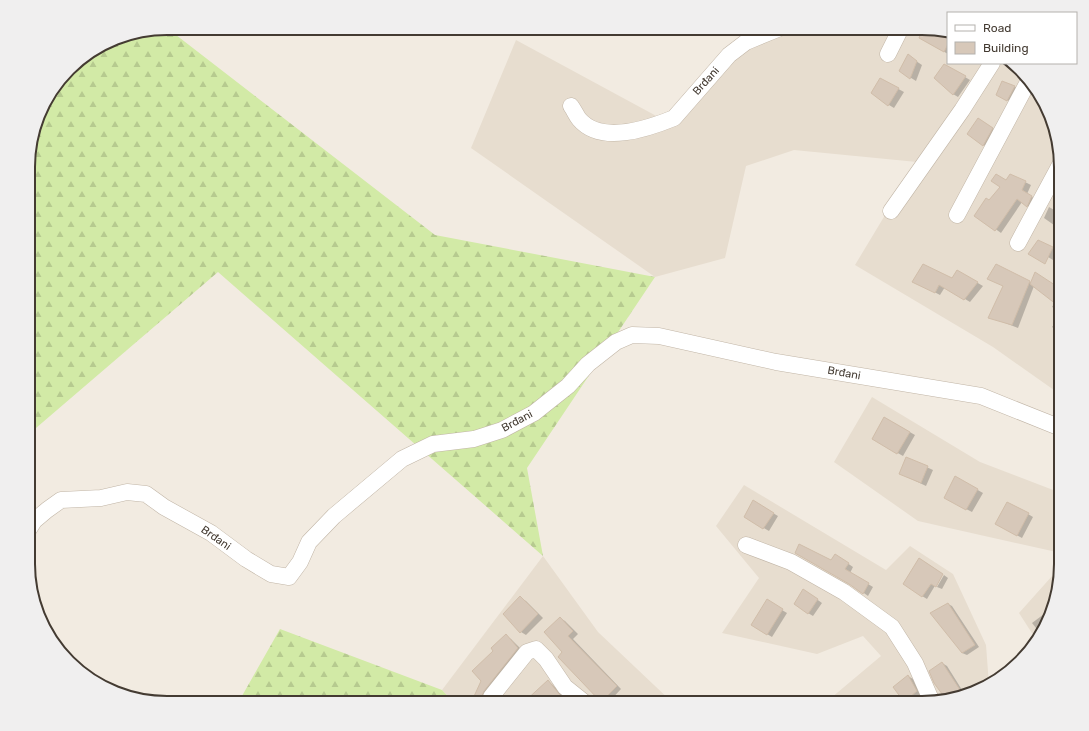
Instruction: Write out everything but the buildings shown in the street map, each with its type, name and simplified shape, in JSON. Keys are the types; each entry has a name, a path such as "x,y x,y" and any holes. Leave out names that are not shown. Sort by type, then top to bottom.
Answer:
{"street":[{"name":"Brđani","path":"571,106 579,119 592,130 612,133 635,131 662,123 674,118 729,55 746,42 763,35"},
{"path":"888,54 898,35"},
{"path":"891,212 962,110 991,64"},
{"path":"957,215 1026,86"},
{"path":"1018,243 1054,176"},
{"name":"Brđani","path":"35,520 61,500 101,498 127,492 146,494 164,507 211,533 246,559 271,574 290,577 300,562 309,542 334,516 402,459 433,444 474,439 502,430 534,413 568,386 588,364 616,342 632,335 659,336 776,362 981,396 1054,425"},
{"path":"746,546 791,562 838,588 892,627 915,663 929,696"},
{"path":"492,696 527,652 536,649 546,659 565,687 577,696"}],"shaded area":[{"path":"748,35 939,36 947,38 947,64 1004,64 1027,87 1036,101 1047,125 1054,159 1054,390 993,347 855,265 917,162 794,150 746,166 725,258 655,277 471,148 516,40 673,125"},
{"path":"872,397 980,462 1054,490 1054,551 918,521 834,462"},
{"path":"744,485 886,570 910,546 953,574 986,645 988,678 972,686 948,693 930,696 833,696 881,656 863,636 817,654 722,633 759,578 716,526"},
{"path":"543,556 598,632 666,696 448,696 442,690"},
{"path":"1054,574 1047,606 1033,635 1019,613"}],"green space":[{"path":"176,35 435,235 655,277 527,468 543,556 218,272 35,429 36,150 45,117 62,87 80,68 94,57 117,45 150,36"},
{"path":"280,629 442,690 448,696 242,696"}]}
